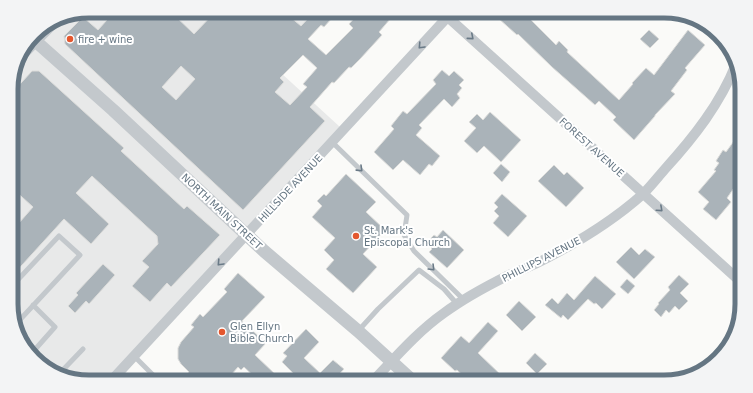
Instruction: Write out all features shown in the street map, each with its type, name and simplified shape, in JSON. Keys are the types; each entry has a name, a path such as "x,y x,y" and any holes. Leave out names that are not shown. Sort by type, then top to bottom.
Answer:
{"street":[{"name":"HILLSIDE AVENUE","path":"116,375 332,142 443,18"},
{"name":"FOREST AVENUE","path":"452,18 735,277"},
{"name":"NORTH MAIN STREET","path":"36,42 113,110 264,251 358,331 406,375"},
{"name":"PHILLIPS AVENUE","path":"378,375 429,324 460,302 507,276 544,260 577,242 643,194 685,147 702,125 718,99 733,70"}],"lane":[{"path":"332,142 407,215 404,235 414,251 460,302"},
{"path":"18,280 59,236 80,255 20,320"},
{"path":"358,331 378,309 419,270 460,302"},
{"path":"33,306 55,327 35,349"},
{"path":"62,370 82,348"},
{"path":"134,356 152,375"}],"shaded area":[{"path":"89,18 303,18 306,21 269,62 340,127 247,229 43,41 56,27 62,23 71,20"},
{"path":"38,46 241,234 111,375 75,374 58,368 42,357 33,347 23,331 20,322 18,304 18,85 20,71 24,61"}],"building":[{"path":"85,18 98,30 109,18 177,18 194,34 209,18 291,18 301,26 308,18 332,18 324,27 321,25 308,39 326,55 353,28 349,24 355,18 391,18 379,32 382,35 351,68 349,67 334,83 332,82 310,107 325,121 243,210 65,44 64,36 81,19","holes":["303,55 317,68 303,84 307,87 290,105 275,92 284,82 280,78","181,66 195,79 176,100 162,87"]},
{"path":"498,18 531,18 530,19 556,45 559,41 568,50 567,52 619,100 646,68 654,75 688,30 705,45 685,68 687,70 671,91 675,94 634,140 613,120 616,117 599,101 595,105 552,67 518,34 517,35"},
{"path":"649,30 659,39 650,48 640,39"},
{"path":"442,70 449,76 454,71 464,80 459,85 462,88 457,94 460,98 452,107 444,99 419,125 422,128 416,135 440,156 432,166 429,164 420,175 403,160 393,170 374,152 394,129 391,126 403,111 407,114 436,84 433,80"},
{"path":"32,71 39,71 124,148 121,151 184,209 187,206 220,235 171,287 167,283 150,302 132,286 149,267 142,261 158,244 157,236 92,176 76,193 109,224 91,244 64,219 18,269 18,224 33,207 18,193 18,86"},
{"path":"490,112 521,140 501,162 484,146 477,153 464,141 476,128 469,122 477,114 483,120"},
{"path":"735,140 735,186 727,198 731,202 716,220 703,209 709,202 698,192 716,171 714,170 719,163 716,161 723,150 726,152"},
{"path":"501,164 510,172 502,182 493,173"},
{"path":"554,165 564,175 567,172 584,188 566,207 538,181"},
{"name":"St. Mark's Episcopal Church","path":"346,174 376,202 366,212 385,230 363,254 377,267 353,293 326,269 334,260 324,250 335,238 312,217 322,206 317,201 324,194 326,196"},
{"path":"502,194 527,216 508,237 493,223 499,216 494,211 498,207 494,203"},
{"path":"443,230 464,250 447,268 429,252 432,249 426,243 434,235 437,237"},
{"path":"631,247 639,255 645,249 655,257 634,279 616,262"},
{"path":"103,264 115,275 89,304 86,301 75,313 68,306 78,295 76,293"},
{"name":"Glen Ellyn Bible Church","path":"238,273 265,297 242,321 266,343 255,355 276,375 253,375 244,367 241,370 238,367 231,375 186,375 189,372 178,359 178,348 181,342 194,327 191,325 200,314 203,317 227,292 224,289"},
{"path":"679,275 689,284 680,293 688,301 679,310 675,306 669,313 666,310 661,317 654,310 659,304 658,303 670,290 668,287"},
{"path":"595,276 616,294 602,309 596,303 594,304 588,299 568,320 563,315 561,318 545,305 552,298 558,304 567,293 574,300"},
{"path":"627,279 635,286 628,294 620,287"},
{"path":"519,301 536,317 522,331 506,315"},
{"path":"488,322 498,331 478,353 501,375 462,375 457,370 455,371 441,358 461,336 469,343"},
{"path":"306,329 319,342 304,358 320,373 333,360 344,369 338,375 295,375 282,362 287,356 283,353"},
{"path":"535,353 547,364 537,374 526,363"}],"place":[{"name":"fire + wine","path":"70,39"},
{"name":"St. Mark's Episcopal Church","path":"356,236"},
{"name":"Glen Ellyn Bible Church","path":"222,332"}]}
